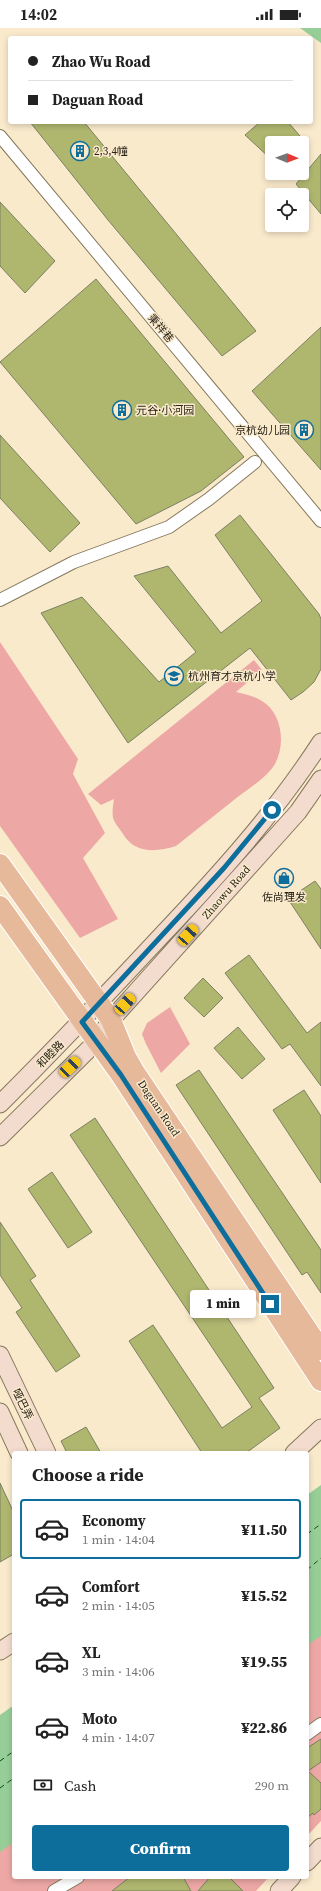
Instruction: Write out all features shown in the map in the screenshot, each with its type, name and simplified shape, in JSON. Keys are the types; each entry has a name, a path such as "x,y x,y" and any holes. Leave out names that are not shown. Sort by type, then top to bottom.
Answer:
{"main road":[{"name":"和睦路","path":"0,1104 82,1022 224,868 296,780 321,742"},
{"name":"Zhaowu Road","path":"96,1042 111,1020 298,812 321,779"},
{"name":"Daguan Road","path":"0,864 111,1020 140,1092 321,1381"},
{"name":"Daguan Road","path":"0,906 96,1042 121,1075 140,1092 321,1350"},
{"path":"0,1137 96,1042"},
{"name":"哑巴弄","path":"0,1355 46,1451"},
{"path":"0,1412 18,1451"},
{"path":"296,1451 321,1428"},
{"path":"0,1639 12,1630"},
{"path":"0,1651 12,1643"},
{"path":"309,1860 321,1847"},
{"path":"279,1891 290,1879"}],"street":[{"name":"秉祥巷","path":"0,136 321,521"},
{"path":"0,600 74,562 169,527 209,499 255,462"},
{"path":"309,1733 321,1724"},
{"path":"54,1891 75,1879"}],"shaded area":[{"path":"300,28 321,28 321,43"},
{"path":"0,642 78,759 73,774 105,833 83,858 118,919 80,938 0,826"},
{"path":"254,660 262,670 236,692 249,695 262,701 269,706 278,721 281,738 280,747 272,769 258,782 176,846 146,850 128,841 113,818 114,799 101,805 88,794"},
{"path":"170,1007 190,1044 161,1073 142,1034 147,1023"},
{"path":"321,1485 321,1636 309,1644 309,1494"},
{"path":"321,1626 321,1821 309,1834 309,1635"},
{"path":"12,1706 12,1843 0,1852 0,1715"},
{"path":"12,1835 12,1879 267,1879 256,1891 0,1891 0,1844"}],"building":[{"path":"32,124 86,124 256,331 222,356 108,220"},
{"path":"258,124 290,124 300,136 265,136 265,154 245,135"},
{"path":"321,154 321,214 309,200 309,188 299,188 296,184 299,180 309,180 309,168"},
{"path":"0,202 55,261 25,293 0,266"},
{"name":"元谷·小河园","path":"96,279 244,457 201,491 136,524 0,362"},
{"name":"京杭幼儿园","path":"321,327 321,470 252,391"},
{"path":"0,435 80,523 50,552 0,498"},
{"path":"240,515 319,614 321,619 321,669 314,682 291,700 250,648 128,743 41,613 82,597 159,682 196,652 134,576 168,566 221,633 262,601 215,535"},
{"path":"315,881 321,889 321,949 288,899"},
{"path":"249,955 307,1033 321,1022 321,1086 290,1044 282,1049 225,973"},
{"path":"203,978 223,998 204,1017 184,998"},
{"path":"238,1027 265,1059 242,1079 214,1048"},
{"path":"199,1070 321,1250 321,1293 307,1272 302,1275 176,1085"},
{"path":"304,1090 321,1116 321,1183 273,1110"},
{"path":"95,1118 274,1388 259,1398 280,1428 249,1451 201,1451 129,1341 153,1325 222,1428 252,1407 70,1135"},
{"path":"52,1172 92,1232 68,1248 28,1189"},
{"path":"0,1222 36,1276 30,1280 80,1356 56,1372 16,1312 22,1308 0,1275"},
{"path":"86,1427 100,1451 66,1451 61,1441"},
{"path":"0,1483 12,1509 12,1555 0,1562"},
{"path":"321,1739 321,1762 309,1770 309,1747"},
{"path":"309,1772 321,1783 321,1809 314,1815 313,1813 309,1816"},
{"path":"127,1879 184,1879 191,1891 112,1891"},
{"path":"208,1879 231,1879 243,1891 198,1891"}],"ferry route":[{"path":"309,1533 321,1524"},
{"path":"309,1568 321,1558"},
{"path":"0,1761 12,1752"},
{"path":"0,1788 12,1779"}],"place":[{"name":"2,3,4幢","path":"80,151"},
{"name":"元谷·小河园","path":"122,410"},
{"name":"京杭幼儿园","path":"304,430"},
{"name":"杭州育才京杭小学","path":"174,676"},
{"name":"佐尚理发","path":"284,878"}],"route":[{"path":"270,1304 121,1075 82,1022 224,868 272,810"}]}
